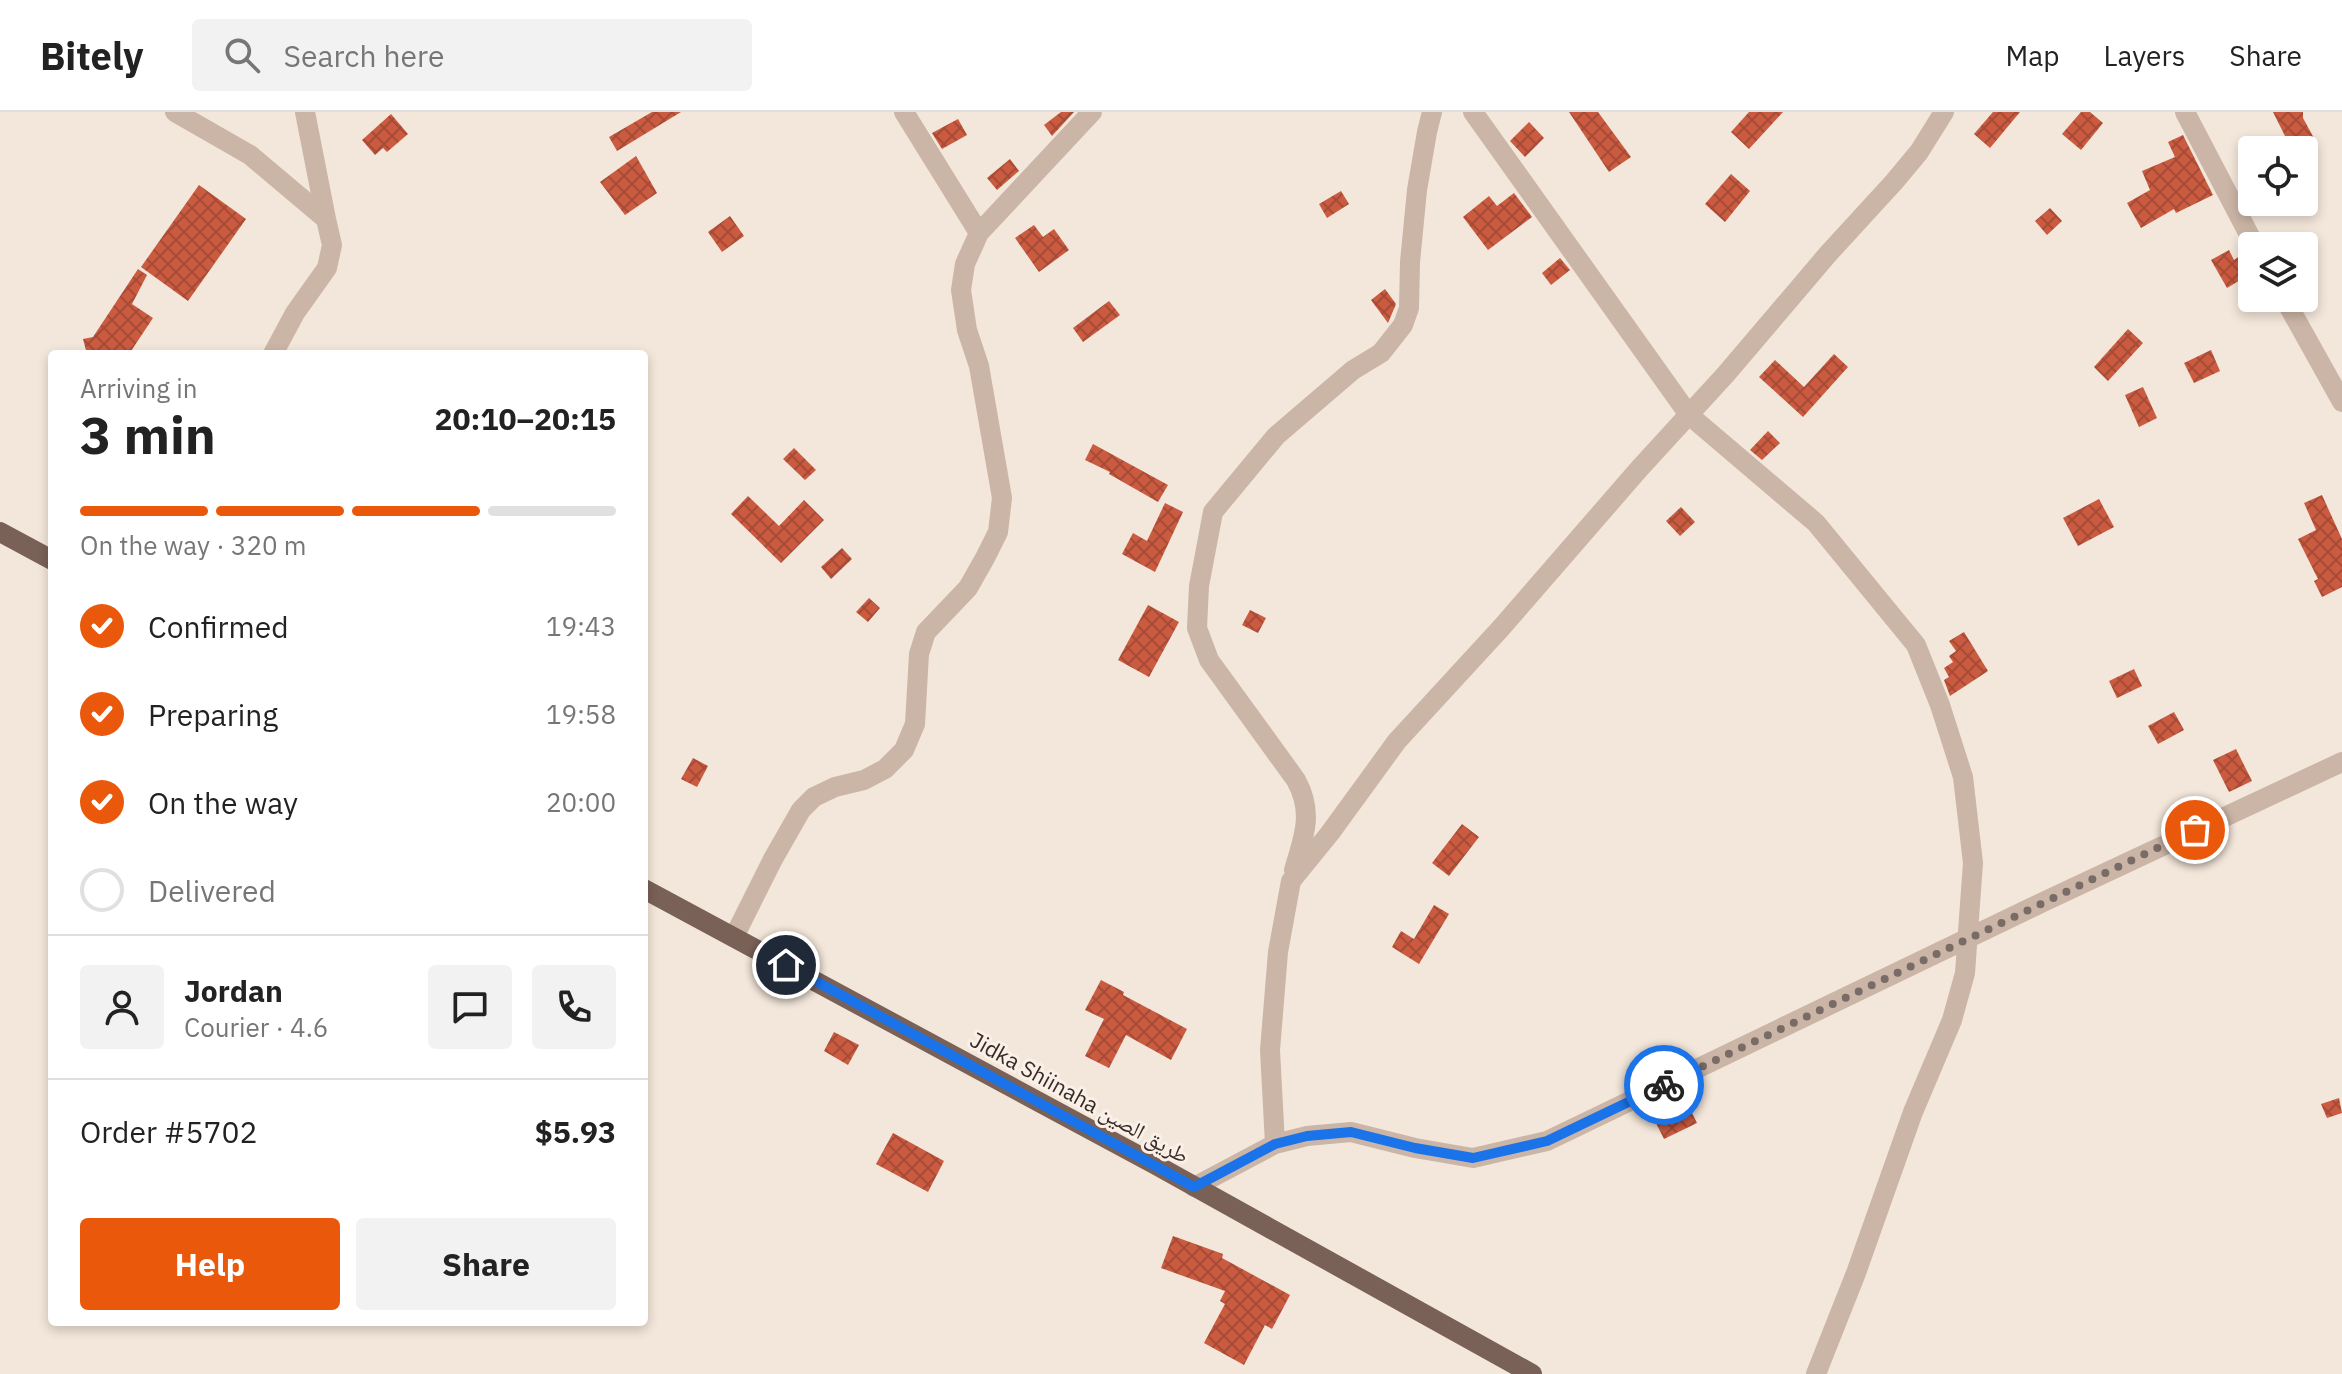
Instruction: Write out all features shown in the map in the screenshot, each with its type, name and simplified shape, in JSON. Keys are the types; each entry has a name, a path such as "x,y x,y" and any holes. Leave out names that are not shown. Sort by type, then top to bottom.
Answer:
{"main road":[{"path":"0,532 48,558"},
{"name":"Jidka Shiinaha طريق الصين","path":"648,891 1532,1374"}],"street":[{"path":"175,112 250,155 326,219"},
{"path":"275,350 295,313 327,268 332,245 305,112"},
{"path":"904,112 979,233"},
{"path":"734,937 801,810 814,797 835,787 864,780 885,769 904,750 915,724 919,654 926,632 968,588 998,532 1002,498 979,366 967,330 961,290 965,264 979,233 1092,112"},
{"path":"1275,1144 1270,1050 1278,952 1307,813 1304,795 1296,780 1209,660 1197,628 1199,586 1213,512 1276,436 1353,370 1381,353 1403,325 1409,308 1417,190 1432,112"},
{"path":"1473,112 1689,415 1816,523 1916,645 1940,705 1963,777 1973,863 1965,973 1952,1020 1913,1112 1856,1273 1816,1374"},
{"path":"1291,881 1397,741 1501,628 1894,182 1919,152 1944,112"},
{"path":"2185,112 2248,232"},
{"path":"2292,312 2342,402"},
{"path":"1194,1187 1275,1144 1307,1136 1351,1132 1473,1158 1547,1141 2342,762"}],"building":[{"path":"652,112 681,112 617,151 609,137"},
{"path":"1061,112 1074,112 1052,136 1044,125"},
{"path":"1569,112 1598,112 1631,157 1609,172"},
{"path":"1749,112 1783,112 1749,149 1731,132"},
{"path":"1993,112 2020,112 1990,148 1974,134"},
{"path":"2081,112 2090,112 2103,123 2081,150 2062,134"},
{"path":"2273,112 2303,112 2313,136 2285,136"},
{"path":"391,114 408,134 387,152 383,148 375,155 362,140"},
{"path":"958,119 967,135 942,149 932,133"},
{"path":"1529,122 1544,138 1525,157 1510,141"},
{"path":"2183,135 2213,195 2176,213 2174,209 2141,228 2127,203 2150,190 2142,171 2175,157 2168,142"},
{"path":"636,156 657,193 625,215 600,182"},
{"path":"1010,159 1019,171 997,190 987,178"},
{"path":"1731,174 1750,191 1725,222 1705,204"},
{"path":"199,185 246,219 188,301 141,267"},
{"path":"1341,191 1349,204 1327,218 1319,204"},
{"path":"1514,193 1532,217 1488,250 1463,217 1489,196 1497,206"},
{"path":"2050,208 2062,221 2047,235 2035,221"},
{"path":"730,216 744,236 722,252 708,232"},
{"path":"1034,225 1043,237 1054,229 1069,250 1039,272 1015,238"},
{"path":"2229,250 2234,260 2238,257 2238,281 2227,288 2211,260"},
{"path":"1560,258 1570,270 1551,285 1542,273"},
{"path":"138,269 147,275 132,304 153,318 132,350 86,350 83,339 93,337"},
{"path":"1385,289 1396,304 1388,323 1371,300"},
{"path":"1109,301 1120,315 1083,342 1073,328"},
{"path":"2128,329 2143,343 2108,381 2094,367"},
{"path":"2211,350 2220,371 2194,383 2184,363"},
{"path":"1834,354 1848,367 1803,417 1759,377 1775,360 1804,387"},
{"path":"2143,387 2157,418 2139,427 2125,395"},
{"path":"1768,431 1780,443 1762,460 1750,450"},
{"path":"1093,444 1168,485 1158,502 1085,460"},
{"path":"794,448 816,470 805,480 783,459"},
{"path":"2322,495 2342,539 2342,587 2322,597 2314,581 2318,579 2298,539 2316,530 2304,503"},
{"path":"748,496 779,526 804,500 824,520 781,563 731,514"},
{"path":"2099,499 2114,527 2078,546 2063,518"},
{"path":"1165,503 1183,512 1155,572 1122,554 1133,533 1147,541"},
{"path":"1681,507 1695,522 1680,536 1666,521"},
{"path":"842,548 852,559 831,579 821,567"},
{"path":"869,598 880,608 868,622 856,612"},
{"path":"1148,605 1179,622 1149,677 1118,660"},
{"path":"1250,610 1266,618 1258,633 1242,625"},
{"path":"1964,632 1988,671 1950,696 1944,680 1949,677 1944,668 1953,662 1949,656 1956,651 1949,641"},
{"path":"2134,669 2142,686 2117,698 2109,681"},
{"path":"2174,712 2184,730 2158,744 2148,726"},
{"path":"2236,749 2252,781 2229,792 2213,760"},
{"path":"693,758 708,766 697,787 681,779"},
{"path":"1462,824 1479,837 1449,876 1432,863"},
{"path":"1434,905 1449,914 1419,964 1392,947 1401,931 1414,939"},
{"path":"1101,980 1187,1029 1171,1060 1126,1035 1109,1068 1085,1056 1104,1019 1085,1010"},
{"path":"834,1032 859,1045 848,1065 824,1051"},
{"path":"2339,1098 2342,1113 2327,1118 2321,1104"},
{"path":"1688,1105 1697,1123 1664,1139 1655,1121"},
{"path":"893,1133 944,1161 928,1192 876,1164"},
{"path":"1173,1236 1223,1254 1222,1258 1290,1295 1272,1329 1265,1325 1244,1365 1204,1343 1225,1304 1220,1301 1225,1291 1161,1268"}],"way so far":[{"path":"1664,1085 2195,830"}],"route":[{"path":"786,965 1194,1187 1275,1144 1307,1136 1351,1132 1473,1158 1547,1141 1664,1085"}]}
